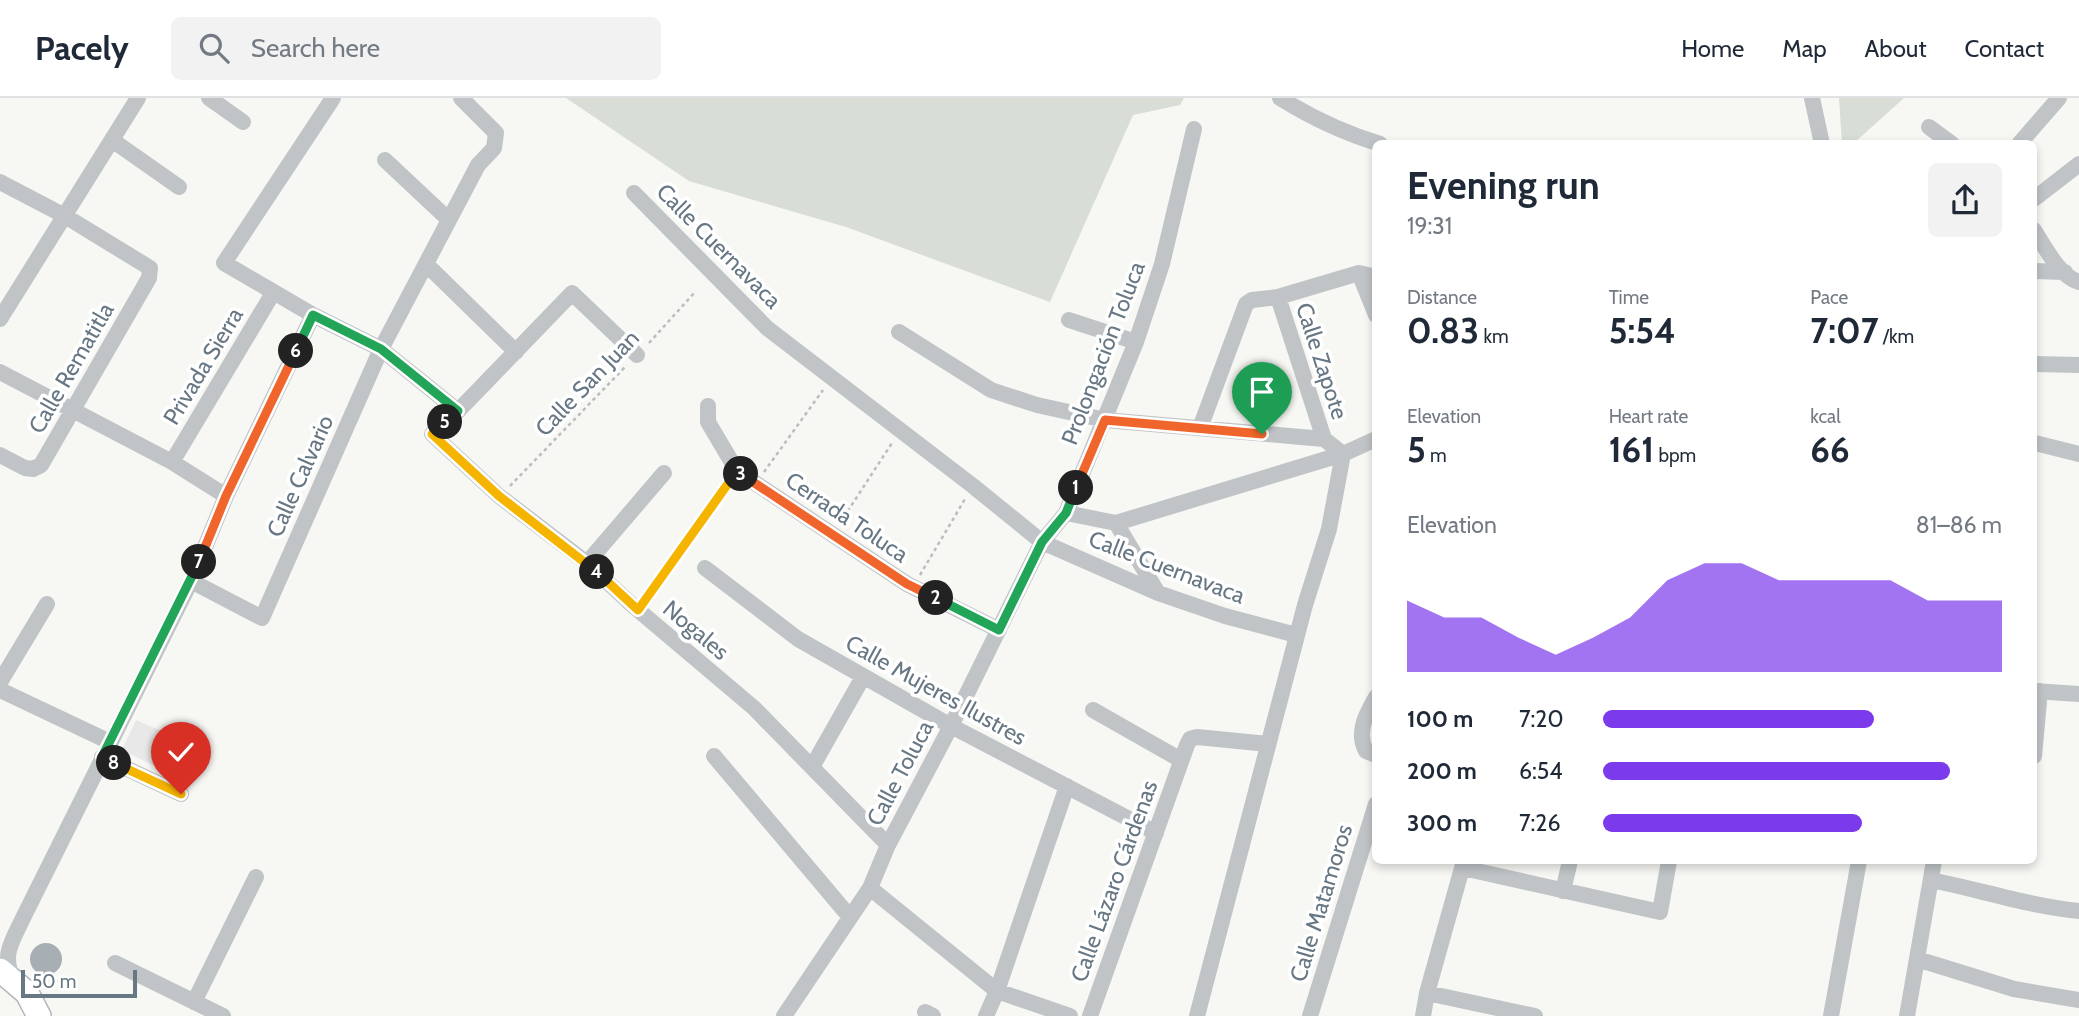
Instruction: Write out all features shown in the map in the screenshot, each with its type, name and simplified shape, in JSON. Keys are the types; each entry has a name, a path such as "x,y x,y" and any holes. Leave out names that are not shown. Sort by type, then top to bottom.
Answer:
{"main road":[{"path":"7,976 27,993 39,1016"}],"street":[{"path":"2,310 65,216 138,98"},
{"path":"332,98 224,263 313,315 381,349 458,411 572,293 637,355"},
{"path":"381,349 478,165 494,148 496,133 461,98"},
{"path":"1280,98 1310,117 1372,142"},
{"path":"1812,98 1821,140"},
{"path":"2022,140 2059,98"},
{"path":"215,99 243,122"},
{"path":"1929,127 1947,140"},
{"name":"Prolongación Toluca","path":"1042,542 1066,513 1136,342 1162,264 1194,129"},
{"path":"112,140 179,187"},
{"path":"385,160 449,220"},
{"path":"2037,198 2079,164"},
{"path":"0,183 65,216"},
{"name":"Calle Cuernavaca","path":"634,193 767,328 1042,542 1158,593 1225,616 1296,635"},
{"name":"Calle Rematitla","path":"0,455 33,470 41,465 149,278 150,268 142,262 65,216"},
{"path":"2037,234 2072,280 2079,282"},
{"path":"426,264 516,352"},
{"path":"2037,271 2065,272"},
{"path":"1200,428 1243,310 1252,300 1278,298 1367,275 1372,297"},
{"name":"Privada Sierra","path":"172,462 274,293"},
{"name":"Calle Zapote","path":"1278,298 1324,439"},
{"path":"7,976 7,955 22,920 191,581 226,496 313,315"},
{"path":"1069,320 1136,342"},
{"path":"899,332 991,390 1037,405 1105,420 1324,439 1343,454"},
{"name":"Calle Calvario","path":"191,581 262,618 381,349"},
{"path":"2037,364 2079,365"},
{"path":"0,372 172,462 226,496"},
{"name":"Cerrada Toluca","path":"708,406 708,422 737,471 913,587 999,630"},
{"name":"Nogales","path":"458,411 432,434 499,496 587,563 754,708 888,845"},
{"path":"1066,513 1116,523 1343,454 1372,441"},
{"path":"2037,444 2079,454"},
{"path":"1197,1016 1296,635 1329,529 1343,454"},
{"path":"587,563 664,473"},
{"path":"1116,523 1158,593"},
{"name":"Calle Toluca","path":"784,1016 870,888 888,845 951,726 1042,542"},
{"name":"Calle Mujeres Ilustres","path":"705,568 798,639 951,726 1156,833"},
{"path":"0,682 47,604"},
{"path":"812,767 863,677"},
{"path":"0,690 110,742"},
{"path":"2037,691 2079,694"},
{"path":"1371,753 1362,744 1362,735 1372,704"},
{"path":"1093,710 1181,761 1191,739 1197,737 1268,744"},
{"path":"714,755 849,916"},
{"path":"102,757 181,794"},
{"name":"Calle Lázaro Cárdenas","path":"1090,1016 1181,761"},
{"path":"986,1016 1067,786"},
{"name":"Calle Matamoros","path":"1310,1016 1372,817"},
{"path":"1563,891 1569,864"},
{"path":"1423,1016 1427,993 1470,865 1563,891 1660,912 1668,864"},
{"path":"1831,1016 1858,864"},
{"path":"1907,1016 1934,864"},
{"path":"194,1002 256,877"},
{"path":"1931,880 1983,890 2043,907 2079,911"},
{"path":"870,888 996,991 1070,1016"},
{"path":"1917,959 2014,989 2079,1000"},
{"path":"116,963 223,1016"},
{"path":"1427,993 1535,1016"}],"path":[{"name":"Calle San Juan","path":"499,496 637,355 696,290"},
{"path":"756,484 832,377"},
{"path":"832,534 901,430"},
{"path":"638,610 737,471"},
{"path":"913,587 973,486"}],"shaded area":[{"path":"566,98 1184,98 1180,105 1133,115 1050,302 846,227 689,181"},
{"path":"1839,98 1904,98 1857,140 1842,140"},
{"path":"136,720 172,736 161,769 122,750"}],"building":[{"path":"46,943 57,948 62,959 57,970 46,975 35,970 30,959 35,948"}],"route":[{"path":"181,794 102,757 191,581 226,496 313,315 381,349 458,411 432,434 499,496 587,563 638,610 737,471 907,584 999,630 1042,542 1066,513 1105,420 1262,434"}]}
